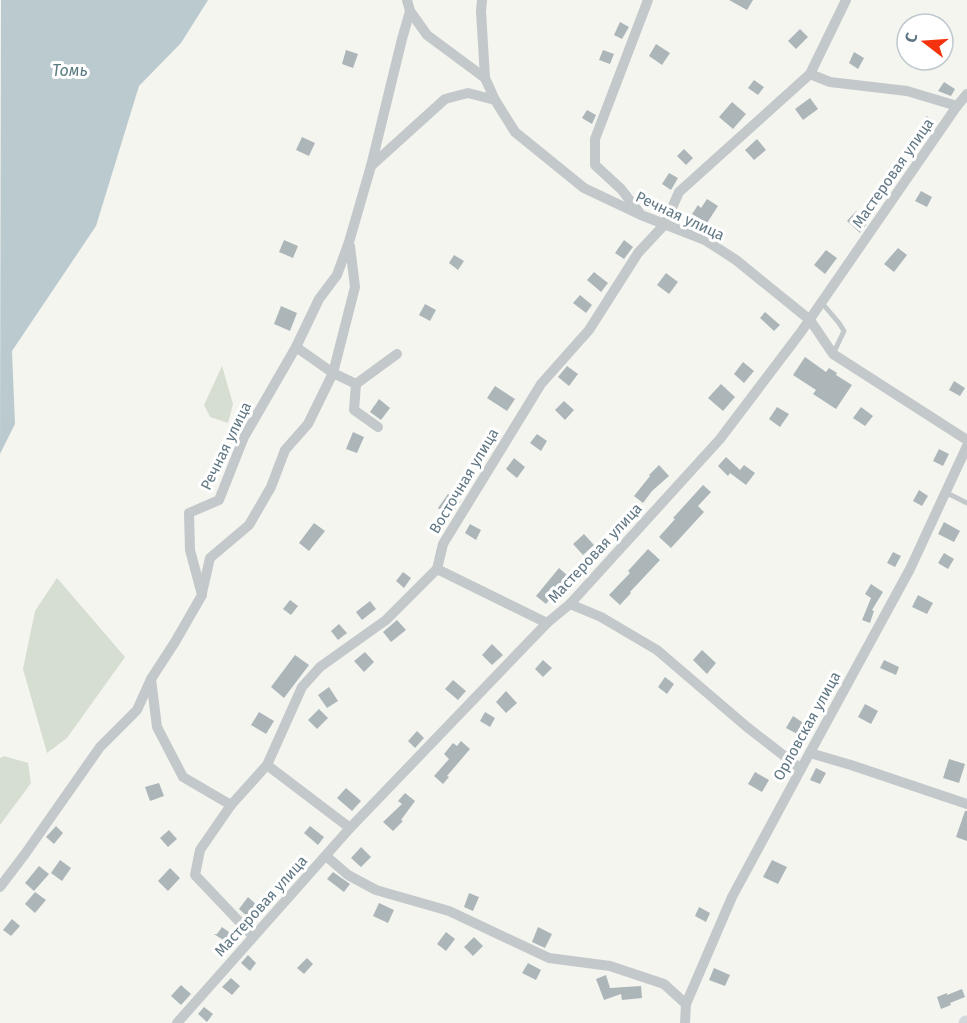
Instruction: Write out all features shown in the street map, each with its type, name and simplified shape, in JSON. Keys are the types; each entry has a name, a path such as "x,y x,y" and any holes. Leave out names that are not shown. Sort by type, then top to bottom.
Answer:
{"street":[{"name":"Речная улица","path":"482,0 485,78 495,100 515,132 584,188 641,215 705,240 736,260 810,320 833,354 967,440"},
{"path":"641,215 621,189 595,165 595,140 648,0"},
{"path":"846,0 810,74 830,82 907,91 957,106"},
{"name":"Речная улица","path":"201,596 190,550 189,513 219,500 244,437 296,347 319,299 338,275 371,166 409,5"},
{"path":"409,5 427,35 485,78"},
{"name":"Восточная улица","path":"253,936 195,875 201,849 231,805 267,765 302,687 320,667 386,620 436,569 443,544 541,384 589,330 638,253 665,224 679,192 810,74"},
{"path":"371,166 445,99 468,93 495,100"},
{"name":"Мастеровая улица","path":"177,1023 350,828 547,623 570,604 720,439 810,320 967,94"},
{"name":"Речная улица","path":"0,887 100,747 137,710 151,679 201,596 210,558 249,525 271,487 285,450 308,424 333,373 355,287 349,242"},
{"path":"296,347 333,373 356,384"},
{"path":"378,427 354,411 356,384 397,354"},
{"name":"Орловская улица","path":"685,1023 686,1004 732,897 910,569 967,446"},
{"path":"436,569 547,623"},
{"path":"570,604 601,617 657,650 747,727 801,769"},
{"path":"151,679 157,727 183,777 231,805"},
{"path":"810,753 967,804"},
{"path":"267,765 350,828"},
{"path":"326,856 348,874 376,890 449,911 549,958 610,966 663,984 686,1004"}],"lane":[{"path":"822,303 844,331 833,354"},
{"path":"945,492 967,503"}],"shaded area":[{"path":"222,366 233,404 228,423 210,417 204,405"},
{"path":"57,578 125,657 67,738 47,753 23,669 35,611"},
{"path":"4,756 28,763 31,783 0,825 0,758"}],"water":[{"name":"Томь","path":"1,0 208,0 181,43 139,86 96,226 12,351 15,424 0,454"}],"building":[{"path":"729,0 753,0 747,10"},
{"path":"620,22 629,27 622,39 614,35"},
{"path":"800,29 808,37 796,49 788,41"},
{"path":"656,44 670,53 662,65 649,56"},
{"path":"346,50 358,54 353,68 342,64"},
{"path":"603,50 614,54 610,64 599,60"},
{"path":"854,52 864,58 858,69 849,63"},
{"path":"754,80 764,87 758,95 748,88"},
{"path":"944,82 955,89 951,96 938,91"},
{"path":"810,98 818,109 803,120 795,109"},
{"path":"732,102 746,114 733,129 719,117"},
{"path":"587,110 596,115 592,124 582,118"},
{"path":"927,116 935,122 929,132 920,126"},
{"path":"302,137 315,143 309,156 296,150"},
{"path":"757,139 766,150 754,160 745,150"},
{"path":"684,149 693,158 686,165 677,156"},
{"path":"669,173 678,178 671,190 662,184"},
{"path":"921,191 932,197 927,207 915,201"},
{"path":"707,199 718,206 707,223 692,214 698,205 701,208"},
{"path":"856,211 868,222 860,233 847,221"},
{"path":"284,240 298,246 293,258 279,252"},
{"path":"624,240 633,247 624,259 615,253"},
{"path":"898,248 907,255 894,272 884,264"},
{"path":"826,250 837,258 825,274 814,265"},
{"path":"454,255 464,261 458,270 449,263"},
{"path":"594,272 608,283 601,292 587,280"},
{"path":"666,273 678,282 669,294 657,285"},
{"path":"580,295 592,305 586,313 573,303"},
{"path":"425,304 436,310 430,321 419,315"},
{"path":"281,306 297,313 290,331 274,324"},
{"path":"765,312 780,325 774,331 760,318"},
{"path":"805,357 826,372 829,368 852,385 836,409 813,394 816,390 793,375"},
{"path":"743,362 754,371 744,383 734,374"},
{"path":"567,366 578,374 569,386 558,377"},
{"path":"954,381 965,388 960,396 949,390"},
{"path":"721,384 735,397 723,411 708,398"},
{"path":"495,386 515,399 507,411 487,398"},
{"path":"379,399 390,408 381,420 370,412"},
{"path":"564,401 574,410 565,420 555,410"},
{"path":"777,407 789,414 780,427 769,419"},
{"path":"861,407 873,416 865,426 853,418"},
{"path":"353,432 364,437 357,453 346,449"},
{"path":"537,434 547,441 541,451 530,443"},
{"path":"939,449 949,454 943,466 933,461"},
{"path":"726,457 740,470 744,465 755,473 746,485 730,473 728,476 718,466"},
{"path":"514,458 525,467 517,478 506,469"},
{"path":"659,465 669,476 652,491 643,503 634,496"},
{"path":"703,485 711,492 698,506 704,512 671,548 659,537"},
{"path":"919,490 928,496 922,506 913,501"},
{"path":"448,494 460,502 439,534 431,529 442,511 438,508"},
{"path":"944,522 960,531 954,542 938,534"},
{"path":"314,523 325,531 309,551 299,543"},
{"path":"470,524 481,530 476,540 465,533"},
{"path":"584,534 594,545 583,555 573,544"},
{"path":"648,549 660,560 620,605 609,595"},
{"path":"893,552 901,556 895,567 887,563"},
{"path":"944,553 954,559 948,569 938,563"},
{"path":"559,568 568,576 546,604 536,596"},
{"path":"403,572 411,578 404,588 396,581"},
{"path":"871,584 883,592 872,610 874,611 870,623 862,620 871,598 865,594"},
{"path":"918,595 933,603 927,614 912,607"},
{"path":"290,600 298,606 291,615 283,609"},
{"path":"370,601 376,609 362,620 356,612"},
{"path":"397,620 406,630 391,642 383,632"},
{"path":"339,624 347,633 338,640 331,631"},
{"path":"492,644 503,655 492,665 482,655"},
{"path":"702,650 716,663 707,674 693,660"},
{"path":"365,652 374,662 364,672 354,661"},
{"path":"295,655 309,665 284,698 271,687"},
{"path":"543,660 552,668 543,677 535,669"},
{"path":"884,660 899,667 896,675 880,668"},
{"path":"665,677 674,684 667,694 658,687"},
{"path":"453,680 466,691 458,700 445,689"},
{"path":"329,687 338,701 327,708 318,695"},
{"path":"506,691 517,703 506,713 496,702"},
{"path":"865,704 878,711 871,724 858,717"},
{"path":"319,709 328,718 317,729 308,720"},
{"path":"259,712 274,721 266,734 251,725"},
{"path":"485,712 495,718 490,727 480,721"},
{"path":"793,716 805,724 799,735 786,728"},
{"path":"417,731 424,738 415,748 408,741"},
{"path":"461,741 470,749 443,784 434,776 449,759 444,754 453,743 457,746"},
{"path":"949,759 965,764 959,783 943,778"},
{"path":"816,768 826,773 820,784 810,780"},
{"path":"755,772 769,780 762,792 748,784"},
{"path":"159,783 164,796 150,801 145,787"},
{"path":"346,788 361,801 352,811 337,798"},
{"path":"405,793 415,801 401,820 403,821 393,831 383,822 402,804 398,801"},
{"path":"965,811 967,811 967,841 956,837"},
{"path":"56,826 63,833 54,844 46,837"},
{"path":"310,826 324,837 318,845 304,833"},
{"path":"169,830 177,839 168,847 160,838"},
{"path":"361,847 371,857 361,867 351,858"},
{"path":"60,860 71,868 62,881 51,873"},
{"path":"772,860 787,867 778,884 763,877"},
{"path":"39,866 49,874 34,891 25,883"},
{"path":"170,868 180,878 168,891 158,881"},
{"path":"333,872 350,884 344,892 327,879"},
{"path":"35,892 46,900 35,913 25,904"},
{"path":"469,893 479,897 473,911 464,907"},
{"path":"248,897 259,907 249,918 239,909"},
{"path":"379,903 394,910 388,923 373,916"},
{"path":"699,907 710,913 706,922 695,916"},
{"path":"12,919 20,926 11,936 3,930"},
{"path":"222,927 233,935 228,943 214,934 217,934"},
{"path":"538,927 552,934 545,948 532,942"},
{"path":"446,932 455,939 446,951 437,944"},
{"path":"474,937 483,946 473,956 464,947"},
{"path":"248,955 256,963 250,971 241,963"},
{"path":"307,958 313,964 304,974 297,968"},
{"path":"528,963 541,970 536,980 522,973"},
{"path":"714,968 730,975 725,986 709,980"},
{"path":"606,975 610,988 641,986 642,998 622,1000 621,994 604,1000 596,979"},
{"path":"231,978 240,986 232,995 222,987"},
{"path":"181,985 191,994 181,1005 171,996"},
{"path":"962,989 965,997 941,1009 937,997"},
{"path":"204,1007 213,1014 207,1022 198,1014"}]}
